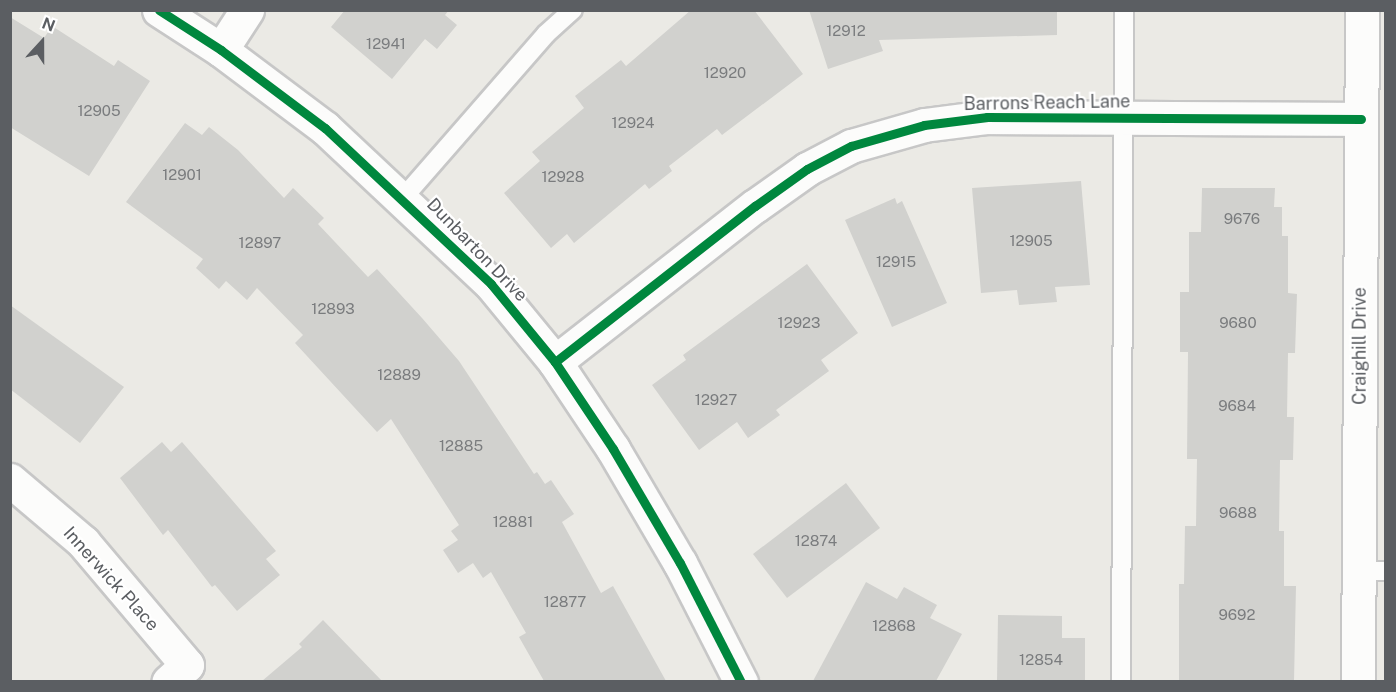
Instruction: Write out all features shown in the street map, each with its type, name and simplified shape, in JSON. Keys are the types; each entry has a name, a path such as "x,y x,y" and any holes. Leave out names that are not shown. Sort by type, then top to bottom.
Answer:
{"street":[{"name":"Dunbarton Drive","path":"159,10 221,50 325,128 403,198 491,284 555,362 613,449 674,553 741,681"},
{"path":"221,50 247,10"},
{"name":"Craighill Drive","path":"1358,681 1372,571 1361,119 1362,10"},
{"name":"Barrons Reach Lane","path":"555,362 755,206 807,170 851,146 924,125 987,117 1361,119"},
{"name":"Innerwick Place","path":"10,480 83,542 187,665 168,681"}],"lane":[{"path":"403,198 546,34 573,10"},
{"path":"1121,681 1124,10"}],"building":[{"path":"345,10 449,10 445,15 457,25 437,49 425,39 392,79 331,27"},
{"path":"691,10 754,10 803,74 722,135 717,129 669,166 672,171 649,189 645,184 574,243 567,234 551,248 504,193 540,161 532,152 584,108 575,96 621,60 626,66"},
{"path":"809,10 1057,10 1057,35 879,40 883,51 828,69"},
{"path":"10,17 44,38 52,26 114,66 118,60 150,81 89,176 10,127"},
{"path":"185,123 202,135 209,127 238,150 284,198 293,188 324,218 318,224 368,277 377,269 422,318 459,361 534,474 537,472 545,484 551,480 574,514 562,522 601,593 613,586 666,681 544,681 519,637 526,633 491,572 483,578 473,563 458,573 443,550 458,540 451,531 459,525 391,419 377,432 295,343 303,335 257,288 247,300 226,281 219,289 196,268 203,259 126,202"},
{"path":"1081,181 1090,285 1055,287 1057,302 1019,305 1017,290 981,293 972,188"},
{"path":"1202,188 1275,188 1274,207 1282,207 1282,236 1288,236 1288,293 1297,294 1295,353 1288,353 1287,417 1294,417 1293,460 1280,460 1279,531 1284,531 1284,586 1296,586 1294,681 1179,681 1179,584 1184,584 1185,526 1196,526 1197,459 1187,459 1188,352 1180,352 1180,292 1189,292 1189,232 1201,232"},
{"path":"895,198 897,204 902,201 947,303 892,327 845,220"},
{"path":"807,264 858,333 821,360 829,371 776,410 780,415 748,438 737,422 699,450 652,385 686,360 683,355"},
{"path":"10,305 124,387 80,443 10,389"},
{"path":"162,442 171,452 182,442 276,551 266,559 280,575 237,611 215,585 212,587 168,530 163,535 120,478"},
{"path":"846,483 880,528 787,598 753,554"},
{"path":"866,582 897,599 904,587 937,605 930,618 962,634 936,681 813,681"},
{"path":"998,615 1062,616 1062,638 1085,638 1085,681 997,681"},
{"path":"323,620 382,681 262,681 302,647 299,644"}],"cycle path":[{"path":"159,10 221,50 325,128 491,284 555,362 613,449 680,563 741,682"},
{"path":"555,362 755,206 807,169 851,146 924,125 987,117 1361,119"}]}
